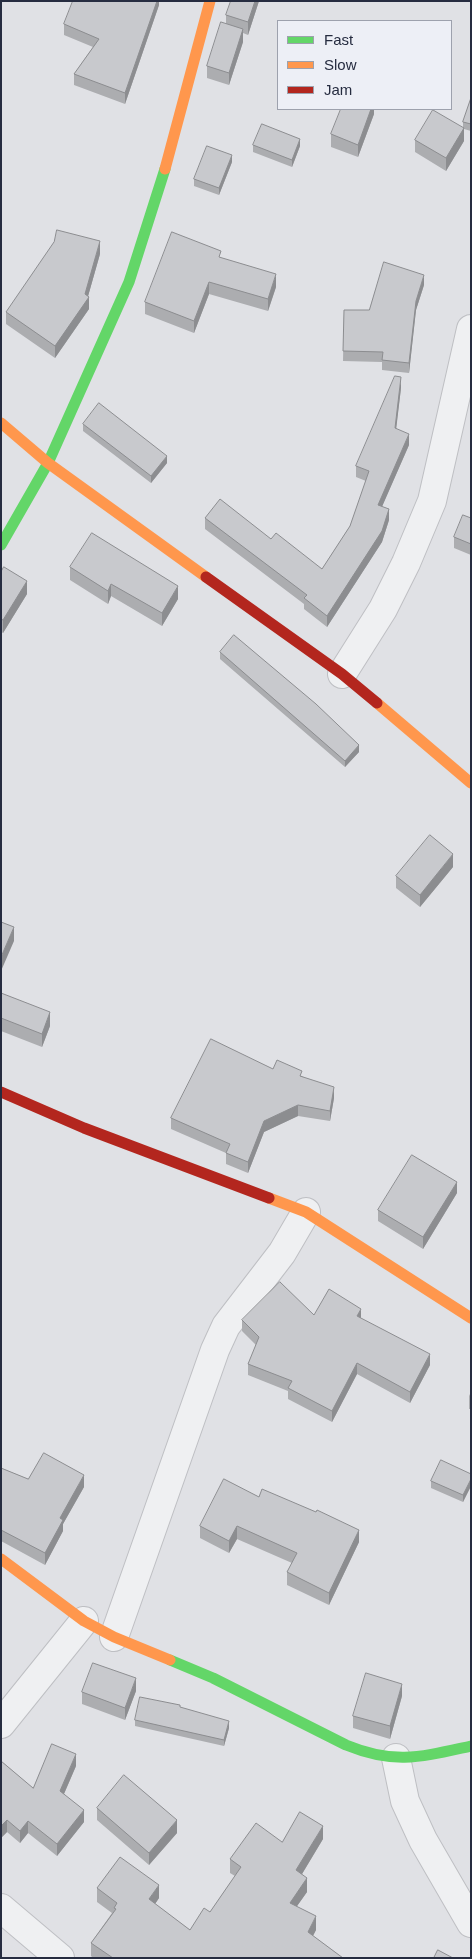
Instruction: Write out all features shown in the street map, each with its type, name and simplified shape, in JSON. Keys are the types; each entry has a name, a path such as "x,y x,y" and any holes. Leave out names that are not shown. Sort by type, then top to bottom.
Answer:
{"street":[{"path":"1,545 48,463 129,282 174,138 210,1"},
{"path":"342,674 383,609 406,563 432,501 471,330"},
{"path":"1,423 48,463 342,674 471,783"},
{"path":"1,1092 84,1128 306,1212 471,1318"},
{"path":"114,1637 215,1350 226,1326 282,1253 306,1212"},
{"path":"1,1559 84,1621 114,1637 213,1678 362,1752 396,1758 433,1754 471,1746"},
{"path":"1,1724 84,1621"},
{"path":"396,1758 405,1801 423,1840 471,1923"},
{"path":"1,1908 60,1958"}],"building":[{"path":"73,1 157,1 125,93 74,74 99,39 64,24"},
{"path":"231,1 255,1 248,22 226,15"},
{"path":"221,22 243,29 229,73 207,66"},
{"path":"471,98 471,124 463,122"},
{"path":"341,110 371,110 358,145 331,134"},
{"path":"433,110 464,128 446,158 415,140"},
{"path":"262,124 300,139 292,160 253,145"},
{"path":"207,146 232,155 219,188 194,179"},
{"path":"57,230 100,241 85,294 89,297 55,346 6,312 54,242"},
{"path":"172,232 221,251 219,257 276,274 268,299 209,282 194,321 145,302"},
{"path":"384,262 424,275 416,301 409,363 382,360 383,352 343,351 344,310 369,310"},
{"path":"395,376 401,377 395,428 409,434 378,505 389,509 382,531 327,616 304,598 307,595 205,518 220,499 271,539 276,533 322,569 350,526 369,471 356,466"},
{"path":"99,403 167,456 151,476 83,424"},
{"path":"463,515 471,518 471,544 454,537"},
{"path":"92,533 178,586 162,613 111,584 108,591 70,567"},
{"path":"4,567 27,581 3,620 1,619 1,572"},
{"path":"234,635 316,704 359,745 345,761 220,652"},
{"path":"430,835 453,854 420,895 396,876"},
{"path":"1,922 14,927 1,957"},
{"path":"1,993 50,1012 42,1034 1,1018"},
{"path":"211,1039 273,1069 277,1060 302,1071 300,1076 334,1087 330,1111 298,1105 264,1121 248,1162 226,1153 230,1144 171,1118"},
{"path":"412,1155 457,1182 423,1237 378,1210"},
{"path":"280,1282 314,1315 329,1289 361,1309 357,1316 430,1354 410,1392 357,1363 332,1411 288,1388 292,1381 248,1364 259,1337 242,1320"},
{"path":"44,1453 84,1475 60,1518 63,1520 45,1553 1,1530 1,1468 28,1479"},
{"path":"441,1460 471,1474 471,1479 463,1495 431,1481"},
{"path":"224,1479 259,1497 262,1489 316,1512 317,1510 359,1530 329,1593 287,1572 297,1553 237,1526 229,1541 200,1526"},
{"path":"93,1663 136,1678 125,1708 82,1692"},
{"path":"366,1673 402,1684 390,1726 353,1716"},
{"path":"140,1697 180,1705 180,1707 229,1721 224,1740 135,1720"},
{"path":"52,1744 76,1754 60,1791 84,1810 57,1844 28,1821 20,1831 7,1820 1,1826 1,1761 33,1788"},
{"path":"124,1775 177,1820 149,1853 97,1808"},
{"path":"300,1812 323,1826 296,1870 307,1878 290,1903 316,1916 308,1932 343,1958 113,1958 91,1943 116,1909 114,1908 117,1903 97,1888 120,1857 159,1885 149,1899 190,1930 204,1908 210,1912 241,1867 230,1859 256,1823 282,1842"},
{"path":"438,1950 453,1958 434,1958"}],"traffic: fast":[{"path":"1,545 48,463 129,282 165,169"},
{"path":"170,1660 213,1678 346,1745 363,1751 379,1755 408,1757 471,1746"}],"traffic: slow":[{"path":"165,169 210,1"},
{"path":"1,423 48,463 206,577"},
{"path":"377,703 471,783"},
{"path":"269,1198 306,1212 471,1318"},
{"path":"1,1559 84,1621 114,1637 170,1660"}],"traffic: jam":[{"path":"206,577 342,674 377,703"},
{"path":"1,1092 84,1128 269,1198"}]}
